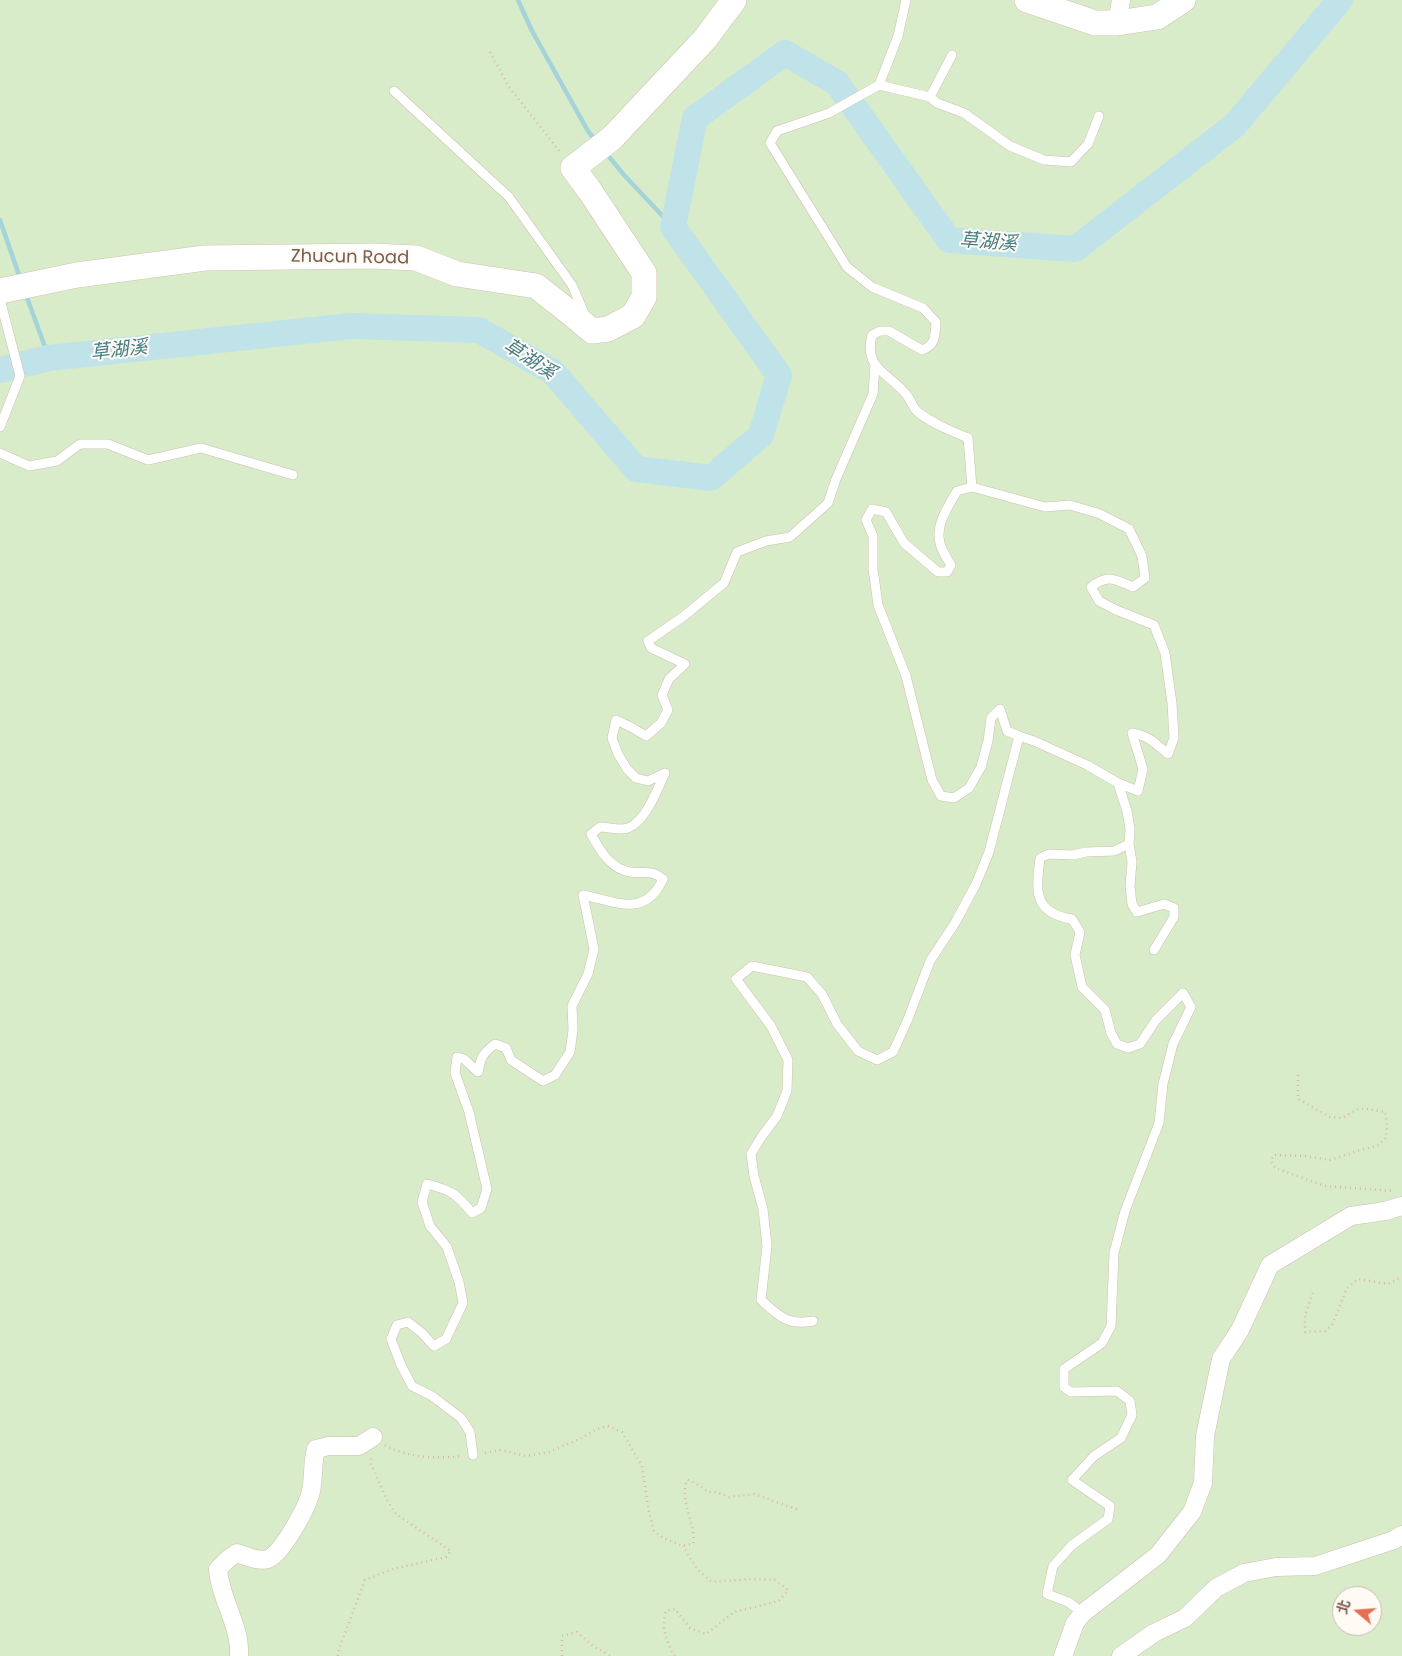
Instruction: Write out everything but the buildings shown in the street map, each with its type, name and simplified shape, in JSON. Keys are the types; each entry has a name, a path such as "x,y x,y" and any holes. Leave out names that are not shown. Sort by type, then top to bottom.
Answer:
{"street":[{"path":"592,331 608,329 633,316 644,297 644,273 573,168 603,145 705,38 734,0"},
{"path":"1027,0 1095,23 1119,12 1157,17 1183,0"},
{"name":"Zhucun Road","path":"10,295 77,275 204,258 373,256 416,258 457,274 536,286 592,331"},
{"path":"1063,1656 1075,1623 1083,1613 1158,1555 1192,1512 1203,1483 1205,1436 1221,1359 1240,1330 1270,1265 1350,1216 1385,1211 1402,1206"},
{"path":"239,1656 237,1633 219,1578 218,1569 237,1553 262,1560 270,1558 279,1551 297,1523 311,1492 313,1460 316,1449 329,1446 359,1446 373,1437"},
{"path":"1121,1656 1154,1632 1185,1618 1216,1588 1244,1573 1276,1567 1315,1566 1394,1540 1402,1535"}],"lane":[{"path":"473,1455 470,1432 461,1418 432,1396 412,1386 401,1366 392,1339 396,1325 408,1322 434,1346 446,1339 463,1302 459,1282 447,1247 430,1226 422,1202 427,1184 440,1187 458,1196 472,1213 481,1208 488,1189 469,1112 455,1073 457,1057 464,1059 478,1072 480,1059 495,1044 506,1048 511,1060 543,1081 555,1075 570,1052 573,1030 572,1006 588,974 594,949 583,895 632,905 648,901 658,890 663,879 656,873 628,872 613,866 602,853 591,834 600,826 626,829 639,822 665,773 648,781 636,778 627,769 612,738 616,720 631,726 646,736 661,723 668,710 662,695 669,679 685,664 651,648 648,641 684,616 724,583 737,552 766,541 790,537 828,503 836,479 873,394 876,366 869,347 872,335 880,331 888,331 922,350 929,348 935,341 936,322 923,308 872,287 847,267 770,143 777,131 829,113 879,85 898,36 906,0"},
{"path":"930,97 952,55"},
{"path":"879,85 930,97 937,103 964,113 1010,146 1044,160 1071,162 1088,144 1099,116"},
{"path":"394,91 509,197 572,285 592,331"},
{"path":"0,427 20,376 10,295"},
{"path":"876,366 906,393 918,412 939,425 968,438 972,487"},
{"path":"0,452 29,466 57,460 80,444 108,444 148,460 201,448 294,475"},
{"path":"972,487 1045,507 1070,505 1100,514 1129,529 1142,556 1146,578 1133,587 1117,580 1102,579 1091,587 1099,601 1154,626 1165,653 1172,703 1174,738 1168,754 1151,739 1141,734 1132,733 1143,769 1138,791 1118,783 1088,765 1007,731 1000,709 991,718 988,741 981,766 969,788 954,798 941,796 932,780 906,676 878,605 873,569 873,536 866,520 872,509 886,512 904,543 938,572 947,572 951,565 940,544 939,528 946,510 957,491 972,487"},
{"path":"813,1321 800,1324 780,1316 762,1300 767,1246 763,1209 754,1176 751,1154 777,1116 787,1091 788,1060 771,1026 736,979 752,966 807,977 822,994 837,1024 858,1051 878,1060 893,1052 930,961 976,884 989,852 1018,736"},
{"path":"1118,783 1127,811 1130,829 1132,862 1130,886 1132,904 1137,912 1164,904 1174,908 1174,917 1154,950"},
{"path":"1083,1613 1068,1602 1047,1594 1053,1566 1072,1544 1108,1519 1110,1506 1072,1480 1094,1456 1121,1438 1132,1415 1130,1401 1117,1391 1071,1392 1064,1387 1064,1369 1102,1343 1112,1326 1114,1254 1125,1211 1159,1123 1163,1084 1173,1044 1191,1007 1183,993 1156,1020 1140,1044 1128,1048 1117,1044 1110,1033 1105,1010 1082,987 1075,955 1080,932 1072,919 1063,918 1042,906 1039,899 1038,872 1040,858 1050,854 1073,855 1086,852 1114,851 1130,844"}],"path":[{"path":"490,52 509,87 573,168"},
{"path":"1298,1075 1298,1099 1330,1117 1342,1118 1358,1109 1385,1112 1387,1123 1386,1138 1377,1146 1330,1160 1305,1156 1274,1155 1271,1161 1276,1168 1325,1186 1402,1192"},
{"path":"1313,1293 1305,1315 1305,1332 1325,1331 1332,1325 1347,1288 1358,1279 1388,1284 1402,1277"},
{"path":"338,1656 365,1580 393,1569 446,1557 450,1551 396,1514 387,1500 371,1464 373,1437 396,1451 425,1457 473,1455 500,1450 526,1456 549,1452 580,1439 597,1429 608,1426 622,1432 642,1466 648,1512 654,1531 663,1538 683,1546 693,1544 694,1537 687,1513 684,1487 687,1480 709,1492 717,1492 729,1497 754,1494 799,1510"},
{"path":"675,1656 670,1648 662,1622 666,1611 675,1609 690,1628 706,1634 734,1612 779,1601 788,1590 775,1580 750,1579 712,1582 697,1568 683,1546"},
{"path":"562,1656 562,1636 577,1632 593,1646 611,1656"}],"green space":[{"path":"0,0 1402,0 1402,1656 0,1656"}],"waterway":[{"name":"草湖溪","path":"518,0 532,31 588,131 596,141"},
{"name":"草湖溪","path":"0,370 49,358 351,326 479,330 553,372 636,469 711,478 761,435 779,375 673,227 695,118 785,53 837,83 949,240 1075,249 1235,125 1340,0"},
{"name":"草湖溪","path":"606,153 673,227"},
{"path":"0,220 20,278"},
{"path":"25,292 49,358"}]}
